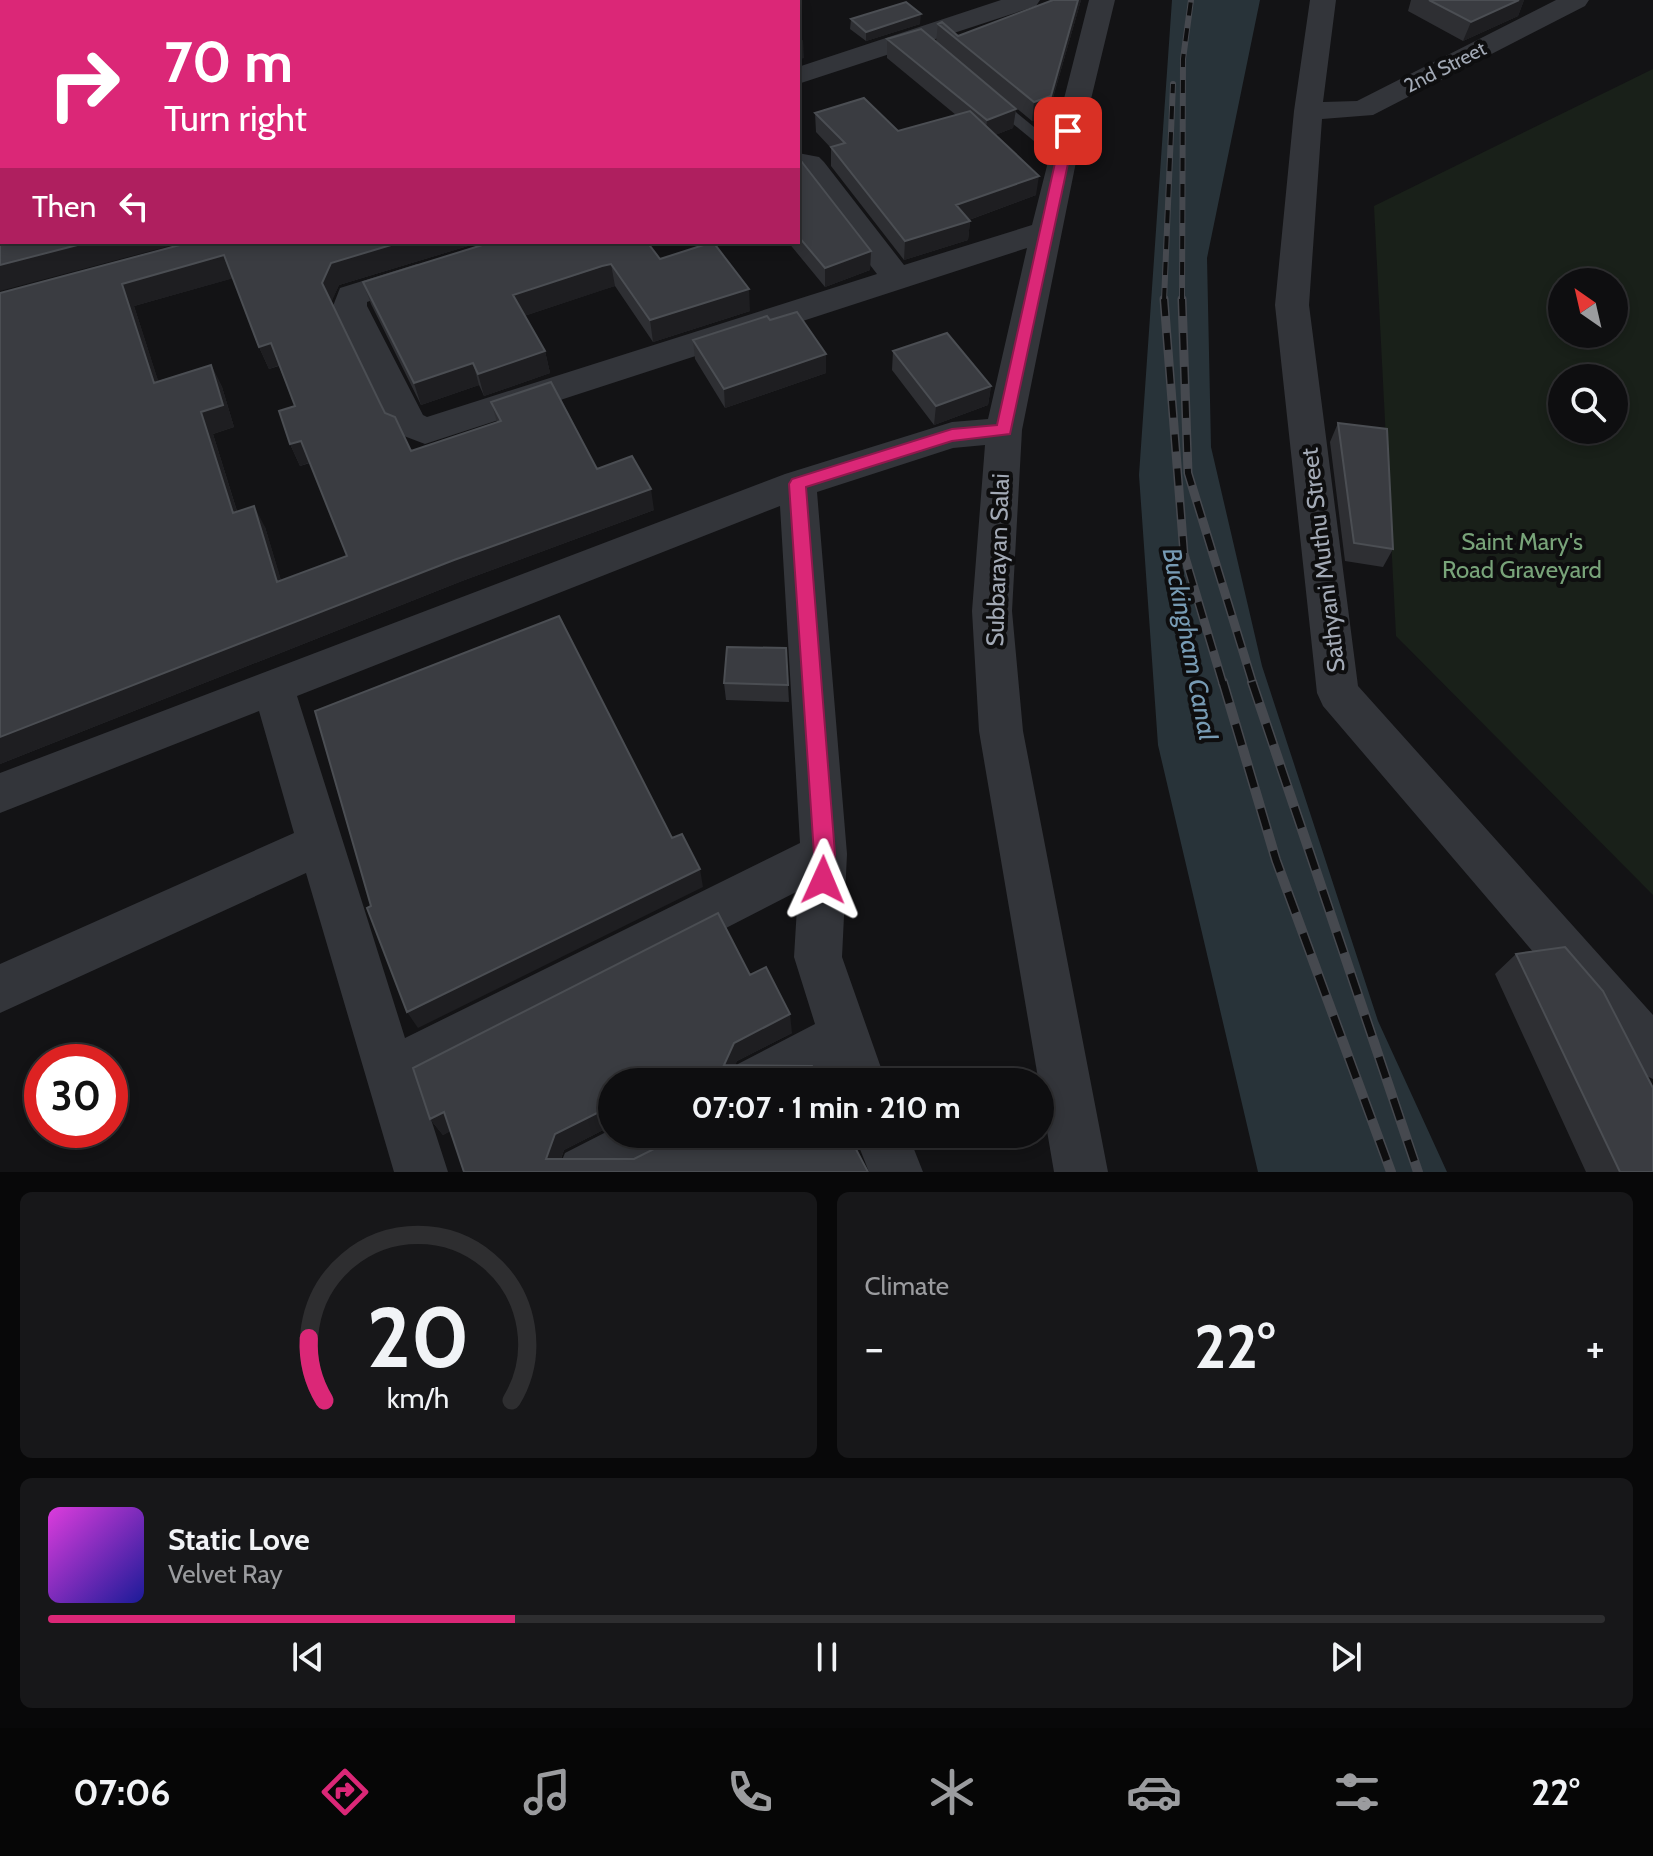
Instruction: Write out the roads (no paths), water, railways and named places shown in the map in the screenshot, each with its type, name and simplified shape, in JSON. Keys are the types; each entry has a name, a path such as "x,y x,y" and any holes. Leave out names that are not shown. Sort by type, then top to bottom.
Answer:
{"street":[{"path":"800,75 924,40 1027,0"},
{"name":"Subbarayan Salai","path":"1081,1172 1001,731 992,611 1004,430 1045,231 1102,0"},
{"name":"Sathyani Muthu Street","path":"1323,0 1308,111 1292,305 1338,693 1653,1053"},
{"name":"2nd Street","path":"1308,111 1363,109 1576,0"},
{"path":"800,162 808,163 813,168 898,280"},
{"path":"451,264 362,291 352,296 350,306 409,424 425,431 1045,231"},
{"path":"0,793 798,484 952,435 1004,430"},
{"path":"798,484 824,854 818,957 851,1060 816,1068"},
{"path":"273,688 421,1172"},
{"path":"0,989 322,843"},
{"path":"389,1073 824,854"},
{"path":"584,1172 630,1148"},
{"path":"887,1148 896,1172"}],"lane":[{"path":"981,90 1062,157"}],"water":[{"name":"Buckingham Canal","path":"1172,0 1260,0 1207,258 1211,447 1262,666 1378,1021 1447,1172 1258,1172 1158,745 1139,475"}],"railway":[{"path":"1182,299 1183,59 1191,0"},
{"path":"1164,300 1173,84"},
{"path":"1182,299 1188,473 1253,684"},
{"path":"1164,300 1184,554 1223,684"},
{"path":"1223,682 1276,860 1391,1172"},
{"path":"1252,682 1418,1172"}],"park label":[{"name":"Saint Mary's Road Graveyard","path":"1522,556"}]}
